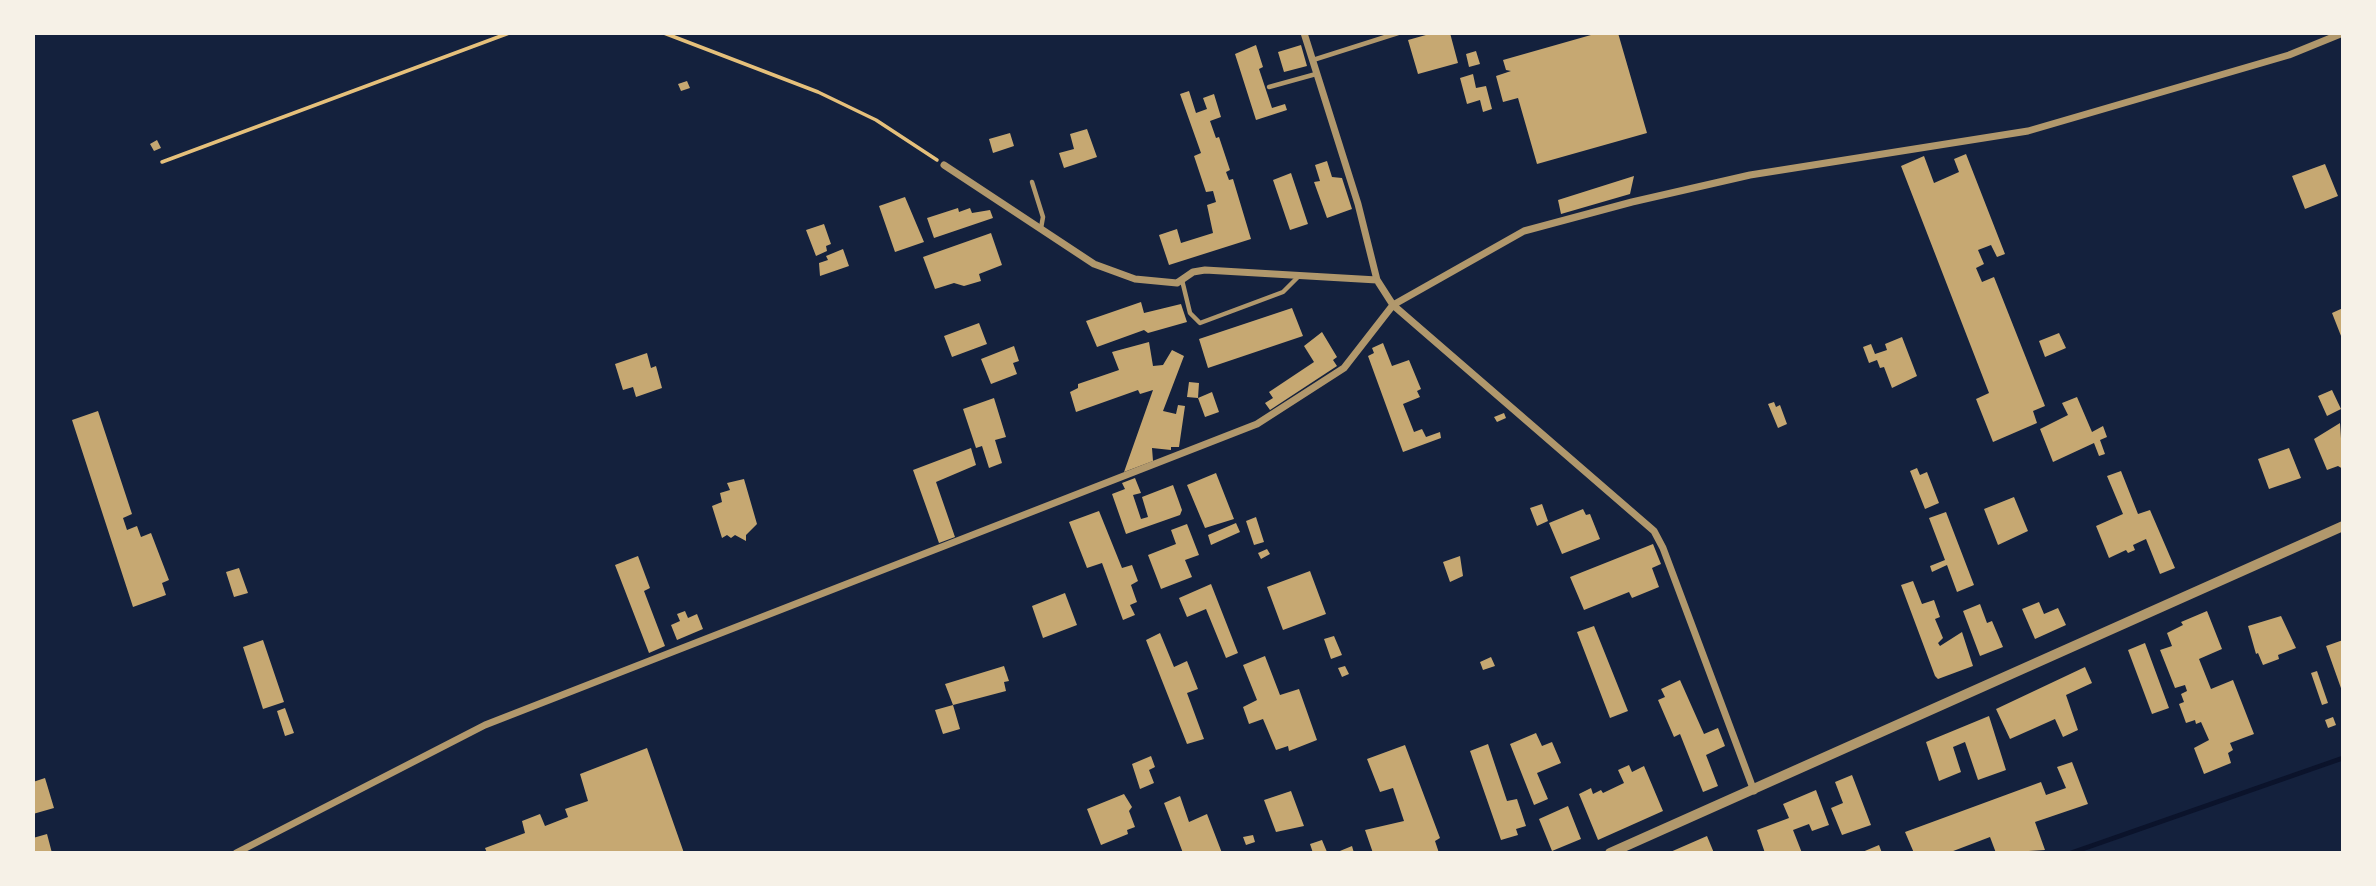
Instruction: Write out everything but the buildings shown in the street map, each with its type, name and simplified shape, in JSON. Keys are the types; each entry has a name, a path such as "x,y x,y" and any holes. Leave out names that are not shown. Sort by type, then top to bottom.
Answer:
{"street":[{"path":"1304,33 1358,204 1377,280 1393,305 1654,531 1663,548 1754,791"},
{"path":"236,853 485,725 1257,424 1344,368 1393,305 1524,231 1563,219 1750,175 2028,131 2289,55 2343,33"},
{"path":"944,165 1094,264 1135,279 1170,284 1193,272 1205,270 1377,280"},
{"path":"1610,853 2343,526"}],"lane":[{"path":"1312,60 1398,33"},
{"path":"1269,87 1316,74"},
{"path":"1032,182 1043,217 1040,229"},
{"path":"1182,280 1190,313 1200,323 1283,292 1299,276"}],"path":[{"path":"163,162 509,33"},
{"path":"664,33 818,92 876,120 944,165"}],"waterway":[{"path":"2071,853 2343,758"}]}
